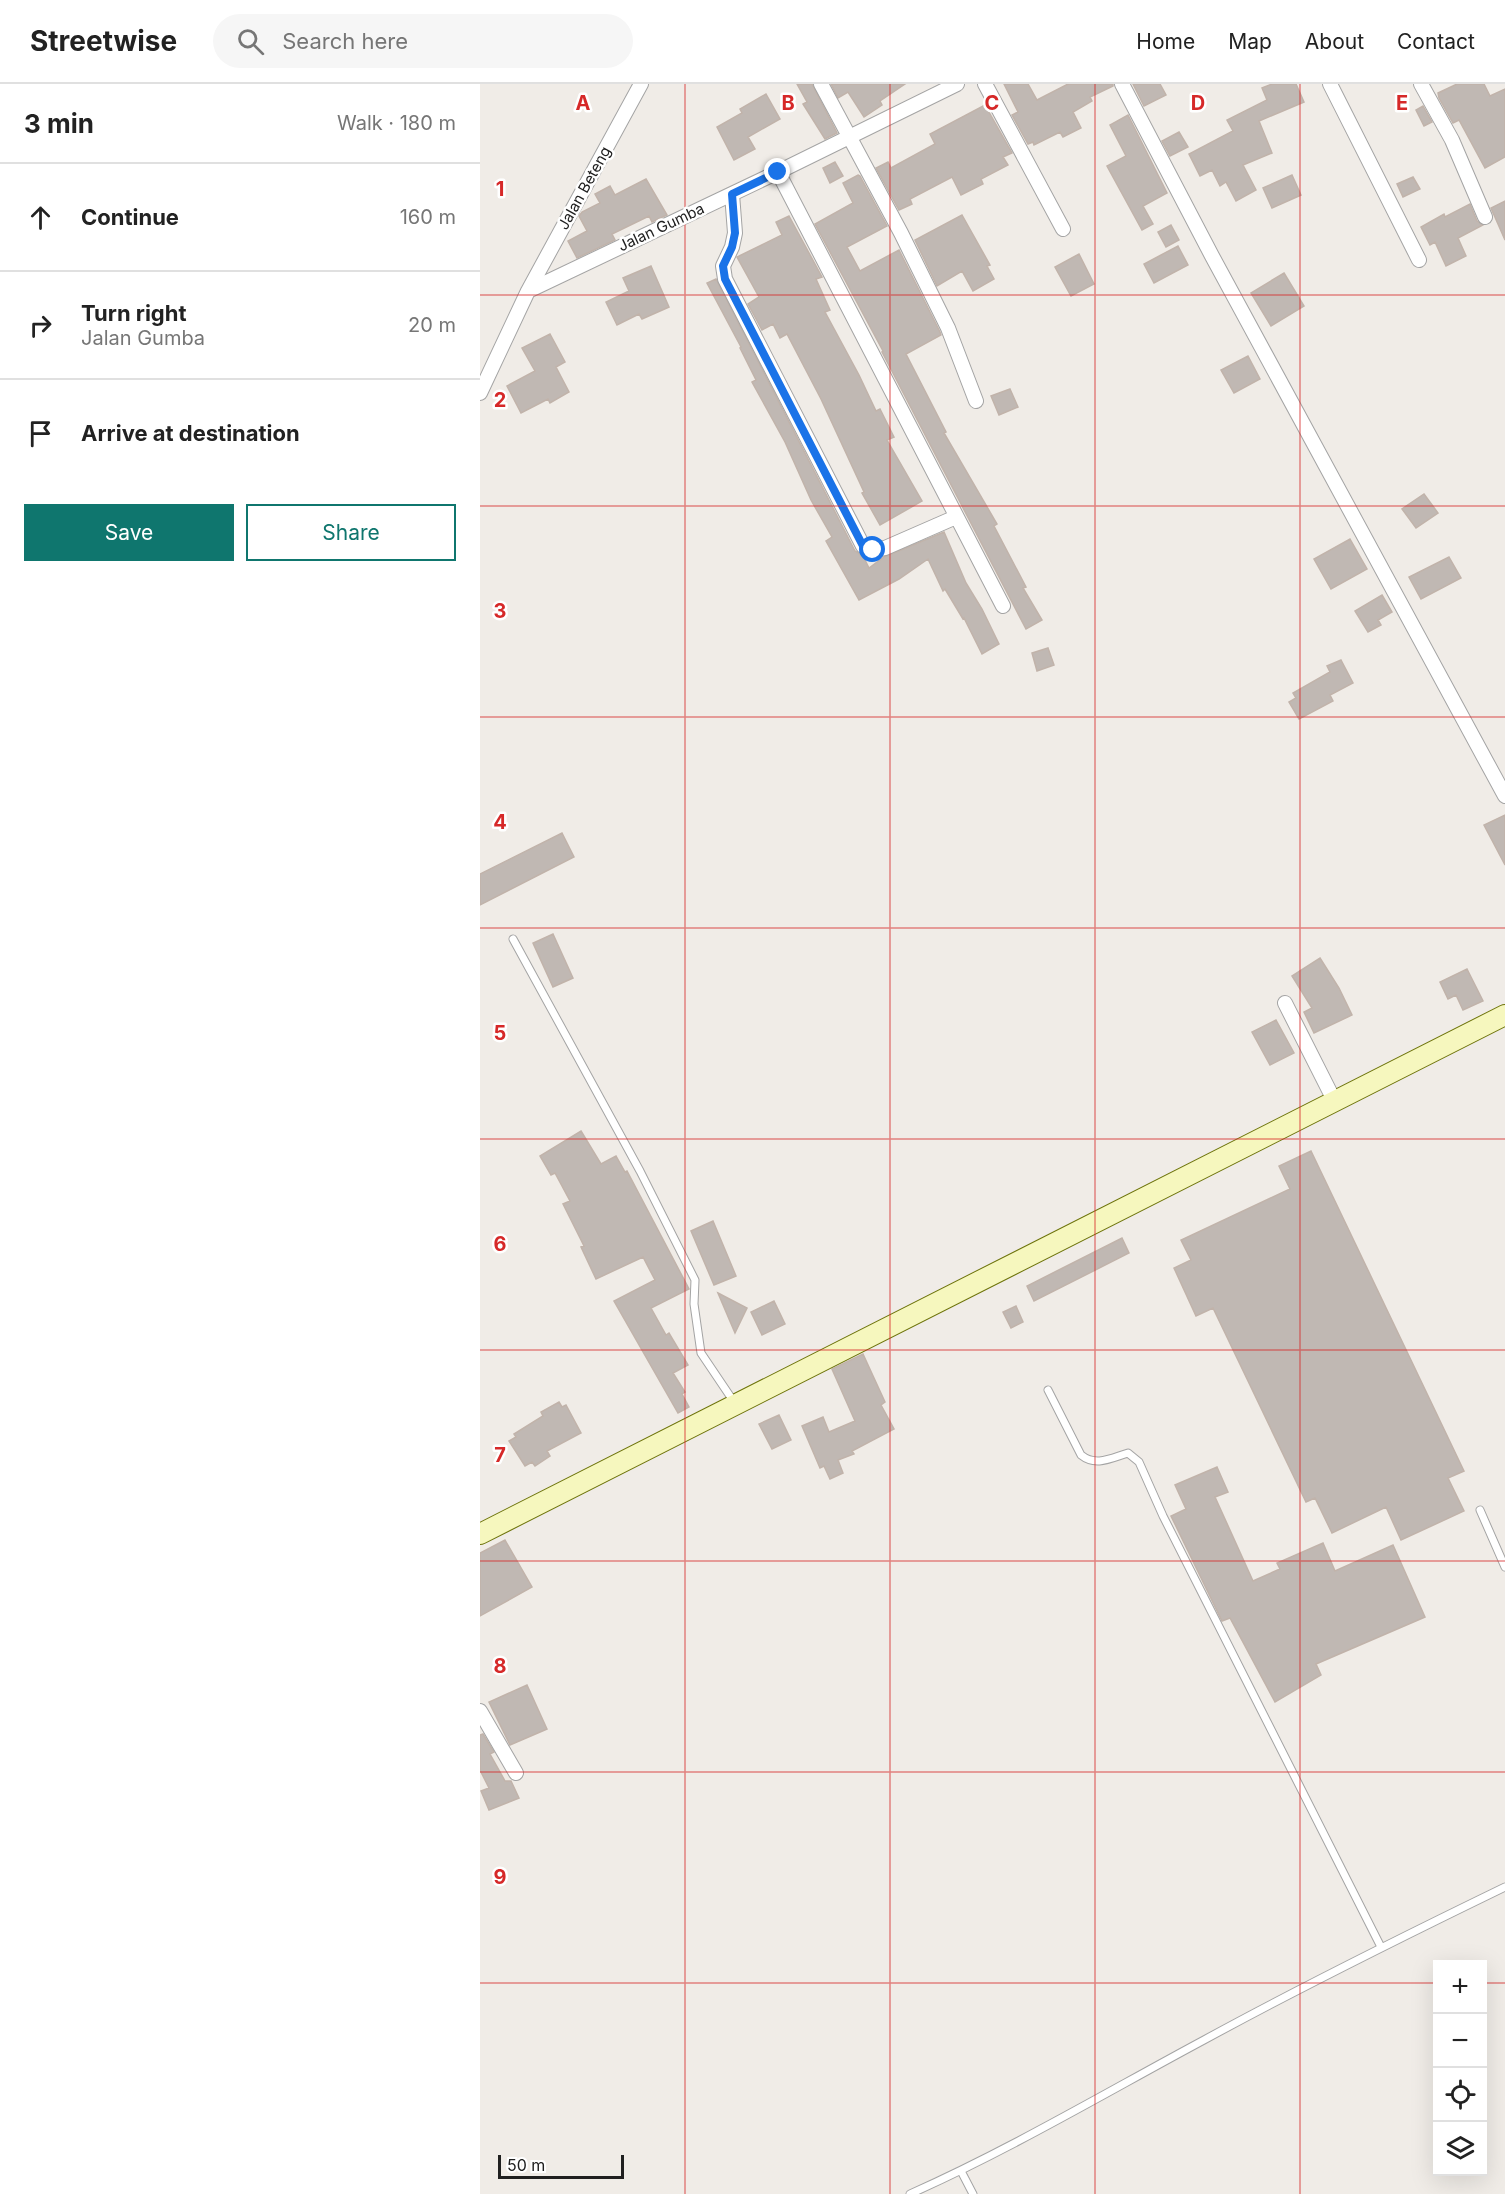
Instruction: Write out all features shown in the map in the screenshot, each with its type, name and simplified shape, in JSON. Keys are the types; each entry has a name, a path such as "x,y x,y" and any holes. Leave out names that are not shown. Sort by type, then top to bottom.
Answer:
{"street":[{"name":"Jalan Beteng","path":"480,393 484,377 528,291 641,84"},
{"path":"821,84 948,328 976,401"},
{"name":"Jalan Gumba","path":"528,291 957,84"},
{"path":"985,84 1064,229"},
{"path":"1122,84 1217,267 1505,796"},
{"path":"1330,84 1419,260"},
{"path":"1421,84 1452,140 1485,217"},
{"path":"778,172 1003,606"},
{"path":"732,194 735,233 732,247 723,266 725,279 863,546 873,550 885,548 956,517"},
{"path":"1285,1003 1335,1102"},
{"path":"480,1534 1505,1016"},
{"path":"480,1711 516,1773"}],"lane":[{"path":"513,939 640,1171 695,1280 694,1304 701,1353 736,1404"},
{"path":"1048,1390 1081,1455 1095,1462 1128,1454 1139,1462 1163,1516 1381,1947"},
{"path":"1480,1510 1505,1567"},
{"path":"910,2194 961,2171 1381,1947 1505,1887"},
{"path":"961,2171 973,2194"}],"building":[{"path":"797,84 812,84 837,133 825,139 803,104 807,102"},
{"path":"831,84 905,84 880,101 882,105 864,117 848,92 838,98"},
{"path":"1004,84 1028,84 1037,100 1068,84 1113,84 1113,86 1090,97 1092,101 1073,112 1081,128 1063,137 1060,132 1034,145 1033,142 1028,144 1012,115 1018,112"},
{"path":"1133,84 1160,84 1166,95 1144,106"},
{"path":"1272,84 1296,84 1304,102 1259,121 1272,153 1243,165 1256,190 1236,201 1226,182 1220,186 1212,170 1200,176 1189,154 1233,131 1227,120 1267,100 1262,88"},
{"path":"1457,84 1484,84 1490,96 1505,89 1505,157 1485,168 1459,120 1453,123 1439,98 1438,93"},
{"path":"766,94 780,119 748,137 755,149 734,160 717,127 742,113 740,109"},
{"path":"985,105 1012,153 1003,157 1008,165 981,179 983,184 961,195 952,177 910,199 912,204 899,210 876,168 888,162 891,168 935,144 930,134"},
{"path":"1423,106 1432,122 1424,126 1416,110"},
{"path":"1128,115 1167,193 1143,206 1153,224 1142,230 1107,166 1126,156 1110,125"},
{"path":"1179,132 1188,147 1170,156 1162,141"},
{"path":"835,162 843,176 830,183 823,168"},
{"path":"858,175 887,226 847,247 860,271 899,250 940,332 941,335 906,354 946,432 944,433 997,524 994,526 1026,587 1023,588 1042,620 1026,629 815,224 853,203 843,183"},
{"path":"1292,175 1301,195 1272,208 1263,188"},
{"path":"1413,177 1420,189 1403,197 1397,184"},
{"path":"646,179 667,215 652,222 649,216 612,234 615,240 577,258 568,241 587,231 579,216 582,212 600,203 595,194 610,186 615,195"},
{"path":"1505,201 1505,240 1491,208"},
{"path":"1470,204 1477,221 1483,225 1458,238 1466,256 1446,266 1435,242 1430,245 1421,227 1444,214 1445,217"},
{"path":"962,215 990,265 987,266 994,279 973,291 962,271 937,286 915,240"},
{"path":"789,216 822,277 816,279 830,310 825,312 876,411 880,409 894,437 887,440 922,501 880,525 862,493 864,492 821,399 787,334 780,338 773,324 762,330 748,304 759,297 737,257 782,235 776,222"},
{"path":"1171,225 1179,240 1166,247 1158,232"},
{"path":"1178,246 1188,265 1154,283 1144,264"},
{"path":"1079,254 1094,284 1071,296 1055,267"},
{"path":"651,266 669,307 642,319 639,314 617,325 606,302 629,291 623,278"},
{"path":"1284,273 1304,306 1271,326 1251,293"},
{"path":"716,279 855,551 863,556 869,568 884,557 944,532 966,583 999,644 982,654 964,618 945,589 943,591 928,559 899,579 859,600 826,541 832,537 811,500 785,442 752,382 756,380 741,347 707,283"},
{"path":"550,334 565,362 556,367 569,392 550,403 548,399 521,413 507,386 535,371 522,348"},
{"path":"1248,356 1260,379 1234,393 1221,370"},
{"path":"1010,389 1018,407 999,415 991,396"},
{"path":"1424,494 1438,513 1416,528 1402,509"},
{"path":"1350,539 1367,569 1331,589 1314,559"},
{"path":"1449,557 1461,578 1421,599 1409,577"},
{"path":"1382,595 1392,612 1378,620 1381,625 1368,632 1355,611"},
{"path":"1048,648 1054,665 1037,671 1032,653"},
{"path":"1341,660 1353,683 1330,695 1333,701 1299,719 1289,702 1296,698 1293,693 1330,672 1327,666"},
{"path":"1505,815 1505,865 1484,825"},
{"path":"562,833 574,857 480,905 480,874"},
{"path":"553,934 573,978 553,987 533,943"},
{"path":"1320,958 1339,988 1352,1015 1314,1033 1304,1012 1312,1008 1292,976"},
{"path":"1467,969 1483,1001 1463,1010 1456,995 1448,999 1440,982"},
{"path":"1276,1020 1294,1053 1270,1065 1252,1032"},
{"path":"581,1131 601,1164 616,1156 625,1172 627,1171 689,1289 651,1308 666,1335 669,1333 688,1365 673,1373 685,1392 682,1394 689,1407 678,1413 614,1301 655,1280 643,1257 596,1279 581,1247 584,1246 563,1204 570,1201 555,1173 551,1175 540,1156"},
{"path":"1311,1151 1464,1471 1448,1478 1464,1511 1401,1540 1386,1507 1332,1533 1315,1498 1306,1502 1213,1308 1196,1316 1174,1268 1191,1260 1181,1240 1290,1189 1279,1166"},
{"path":"713,1221 736,1276 714,1285 691,1231"},
{"path":"1122,1238 1129,1253 1034,1301 1027,1286"},
{"path":"718,1293 747,1308 735,1333"},
{"path":"774,1301 785,1324 762,1335 751,1312"},
{"path":"1016,1306 1023,1322 1011,1328 1003,1312"},
{"path":"863,1354 885,1402 881,1405 894,1429 852,1451 854,1454 838,1460 843,1473 830,1479 824,1466 820,1468 802,1426 823,1417 829,1432 855,1421 832,1369"},
{"path":"559,1402 562,1407 566,1405 581,1433 547,1451 550,1456 535,1466 532,1462 525,1466 509,1441 516,1437 514,1434 543,1416 541,1412"},
{"path":"779,1415 791,1440 772,1449 759,1424"},
{"path":"1217,1467 1228,1492 1215,1497 1253,1581 1280,1569 1277,1563 1323,1543 1335,1571 1393,1545 1425,1617 1316,1664 1321,1675 1275,1702 1230,1618 1222,1621 1171,1516 1186,1509 1175,1485"},
{"path":"505,1540 532,1587 480,1616 480,1553"},
{"path":"527,1685 547,1729 510,1745 489,1702"},
{"path":"483,1734 494,1752 490,1754 505,1781 511,1781 519,1798 489,1810 481,1791 489,1788 480,1770 480,1735"}],"route":[{"path":"778,172 732,194 735,233 732,247 723,266 725,279 863,546 873,550"}]}
